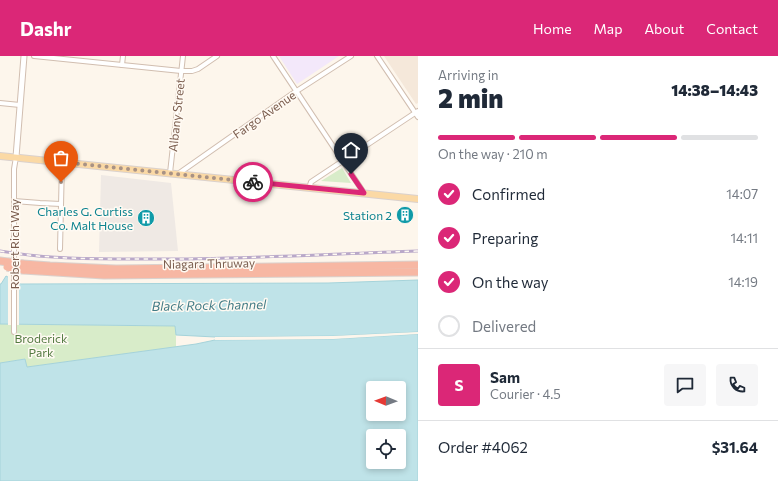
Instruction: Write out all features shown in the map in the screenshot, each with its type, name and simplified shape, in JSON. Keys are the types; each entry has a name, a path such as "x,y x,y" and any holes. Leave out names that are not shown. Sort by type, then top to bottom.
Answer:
{"highway":[{"name":"Niagara Thruway","path":"4,264 104,275 418,272"},
{"name":"Niagara Thruway","path":"23,267 50,266 116,269 418,265"}],"main road":[{"path":"0,156 418,199"}],"street":[{"path":"16,157 24,56"},
{"path":"34,56 66,58 181,71 192,71 198,69 217,56"},
{"path":"122,65 123,56"},
{"name":"Albany Street","path":"170,173 183,56"},
{"path":"273,56 364,193"},
{"name":"Fargo Avenue","path":"178,174 296,92 351,56"},
{"path":"376,56 418,117"},
{"path":"0,102 20,105"},
{"path":"309,188 311,182 416,112"},
{"name":"Robert Rich Way","path":"14,332 14,167 16,157"},
{"path":"60,249 62,162"},
{"path":"14,201 40,204 61,204"}],"shaded area":[{"path":"279,56 339,56 297,84"},
{"path":"384,56 418,56 418,103 416,104"},
{"path":"101,175 171,183 178,251 99,252"}],"green space":[{"path":"342,168 351,183 321,181"},
{"name":"Broderick Park","path":"0,324 176,326 176,347 27,367 25,359 0,363"}],"water":[{"name":"Black Rock Channel","path":"6,276 21,284 328,283 418,280 418,332 333,336 215,337 176,335 175,326 0,324 0,284"},
{"path":"418,334 418,481 0,481 0,363 25,359 27,367 196,344 215,340 333,339"}],"pier":[{"path":"8,275 19,280 19,325 8,325"},
{"path":"418,332 418,334 333,339 215,340 215,337 333,336"}],"railway":[{"path":"0,251 35,256 104,259 244,258 418,251"}],"way so far":[{"path":"61,182 62,162 253,182"}],"place":[{"name":"Station 2","path":"405,215"},
{"name":"Charles G. Curtiss Co. Malt House","path":"146,218"}],"route":[{"path":"253,182 364,193 351,174"}]}
